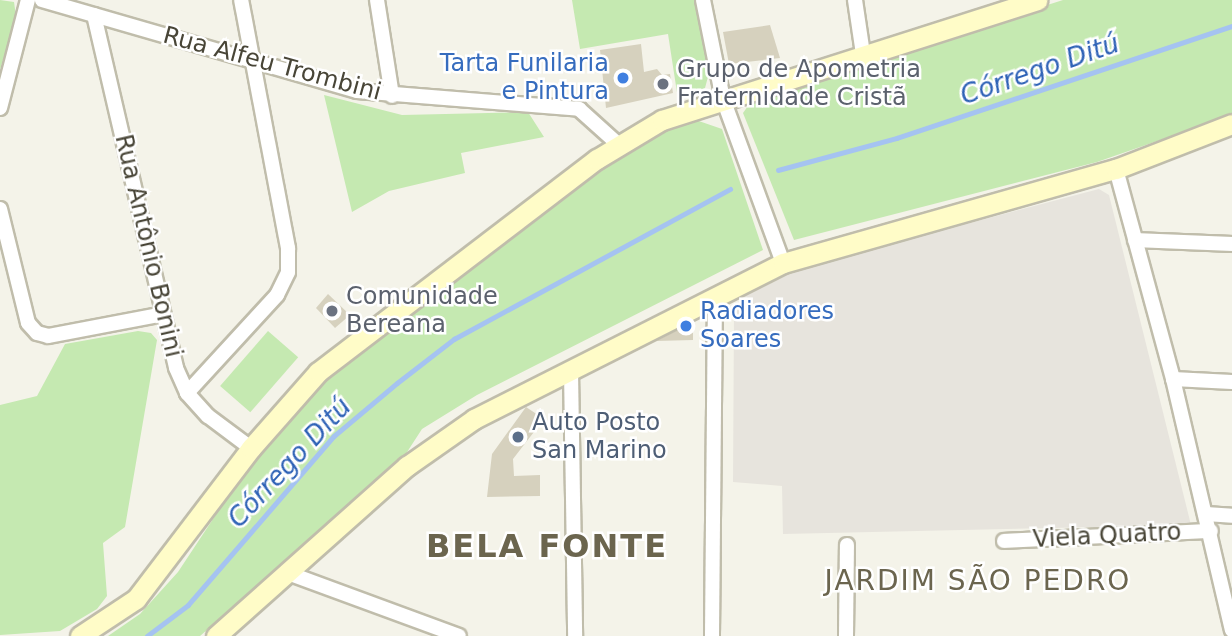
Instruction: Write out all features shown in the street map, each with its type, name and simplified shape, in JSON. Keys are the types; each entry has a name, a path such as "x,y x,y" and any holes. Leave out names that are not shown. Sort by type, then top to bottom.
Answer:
{"main road":[{"path":"80,636 129,604 162,570 251,448 295,396 347,346 619,145 662,120 1001,6 1037,0"},
{"path":"216,636 438,441 783,263 1116,169 1232,124"},
{"path":"92,636 127,614 129,604"}],"street":[{"path":"0,108 27,0"},
{"name":"Rua Alfeu Trombini","path":"42,0 392,96 567,106 579,109 603,125 619,145"},
{"path":"187,393 277,295 288,272 288,248 241,0"},
{"path":"377,0 392,96"},
{"path":"704,0 723,99 783,263"},
{"path":"855,0 863,54"},
{"name":"Rua Antônio Bonini","path":"94,15 176,368 187,393 251,448"},
{"path":"1116,169 1173,380 1211,531 1232,629"},
{"path":"0,209 28,323 37,333 48,336 163,314"},
{"path":"1135,240 1232,244"},
{"path":"712,636 715,299"},
{"path":"571,371 575,636"},
{"path":"1173,380 1232,382"},
{"path":"1206,514 1232,516"},
{"name":"Viela Quatro","path":"1004,541 1211,531"},
{"path":"846,636 847,545"},
{"path":"288,573 459,636"}],"shaded area":[{"path":"1099,189 1109,195 1191,525 783,534 782,486 733,482 734,311 746,292 802,267"}],"green space":[{"path":"0,0 14,2 16,16 0,70"},
{"path":"572,0 696,0 709,73 705,88 678,99 668,34 580,49"},
{"path":"1063,0 1232,0 1232,115 1097,162 794,240 743,113 753,99"},
{"path":"324,95 402,115 528,112 544,137 461,153 465,173 389,191 352,212"},
{"path":"693,119 722,129 763,250 477,395 422,429 398,466 200,636 108,636 140,614 178,572 256,454 324,378 627,152 668,126"},
{"path":"138,331 151,333 157,340 125,527 103,543 107,596 97,609 60,631 0,635 0,405 37,396 65,344"},
{"path":"268,331 298,357 250,412 220,386"}],"building":[{"path":"770,25 780,58 729,64 723,32"},
{"name":"Tarta Funilaria e Pintura","path":"641,44 644,72 657,69 662,75 670,74 673,93 606,108 600,50"},
{"name":"Comunidade Bereana","path":"328,294 350,315 335,328 316,308"},
{"name":"Radiadores Soares","path":"693,322 693,340 656,341"},
{"path":"526,407 544,419 513,459 514,476 540,475 540,496 487,497 492,454"}],"waterway":[{"name":"Córrego Ditú","path":"778,170 897,138 1232,26"},
{"name":"Córrego Ditú","path":"147,636 188,605 334,436 454,339 730,189"}],"place":[{"name":"Tarta Funilaria e Pintura","path":"623,78"},
{"name":"Grupo de Apometria Fraternidade Cristã","path":"663,84"},
{"name":"Comunidade Bereana","path":"332,311"},
{"name":"Radiadores Soares","path":"686,326"},
{"name":"Auto Posto San Marino","path":"518,437"}],"district":[{"name":"BELA FONTE","path":"547,546"},
{"name":"JARDIM SÃO PEDRO","path":"978,581"}]}
